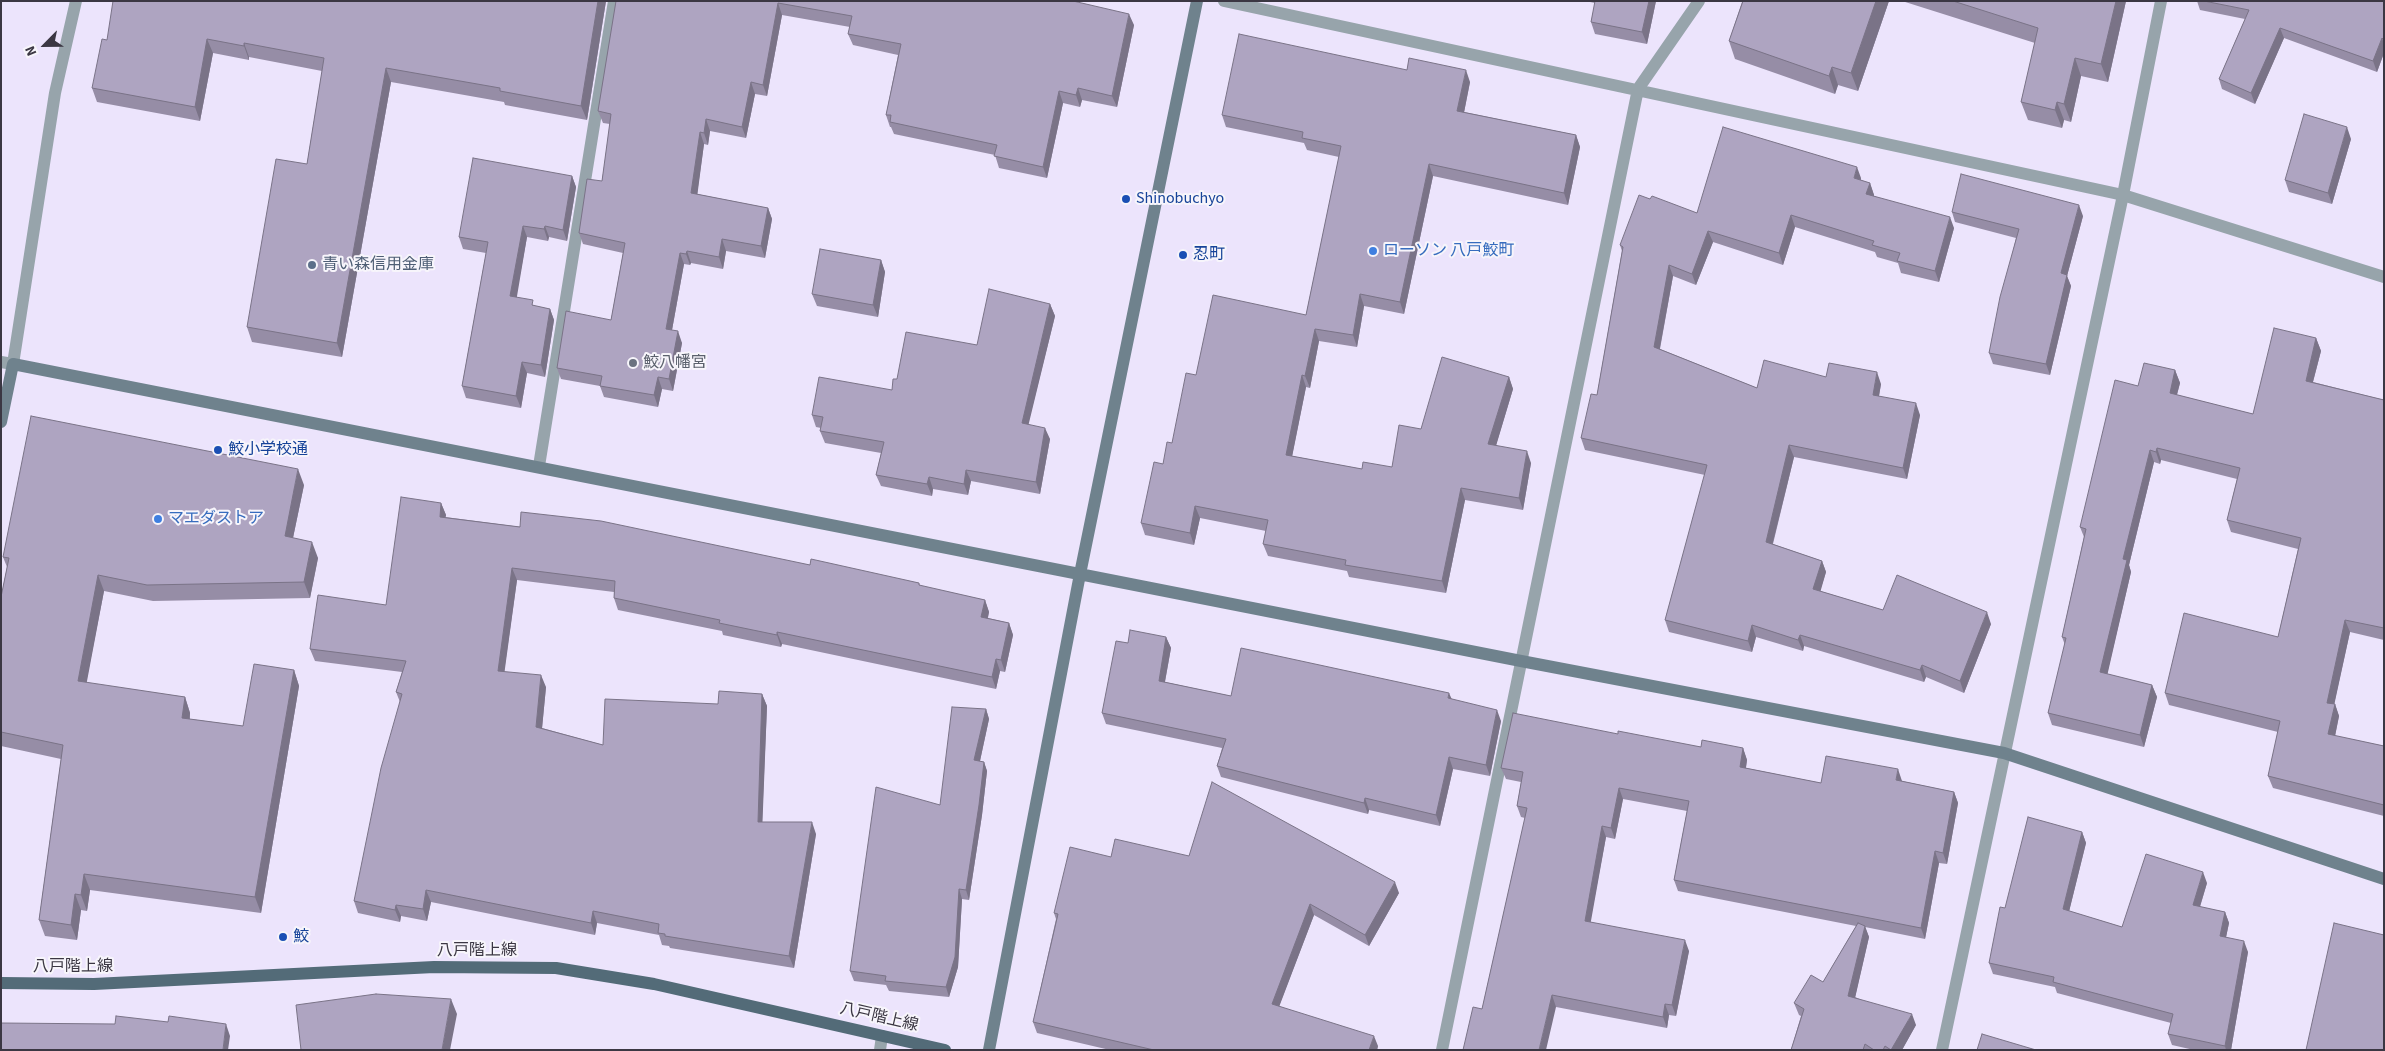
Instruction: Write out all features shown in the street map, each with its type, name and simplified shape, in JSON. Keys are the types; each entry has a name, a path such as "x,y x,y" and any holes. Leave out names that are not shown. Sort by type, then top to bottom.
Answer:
{"main road":[{"name":"八戸階上線","path":"1,983 94,984 434,968 556,968 654,984 945,1050"}],"street":[{"path":"1,422 7,363 55,93 76,1"},
{"path":"539,466 614,1"},
{"path":"989,1050 1080,574 1197,1"},
{"path":"1224,1 2123,195 2384,277"},
{"path":"1442,1050 1638,89 1699,1"},
{"path":"1942,1050 2123,195 2161,1"},
{"path":"7,363 539,466 1522,662 2004,753 2384,879"},
{"path":"880,1050 882,1036"}],"building":[{"path":"113,1 598,1 581,106 500,91 500,88 386,68 337,343 247,327 276,159 307,164 324,58 244,43 244,46 207,39 195,107 92,88 102,39 107,40"},
{"path":"616,1 1073,1 1129,14 1112,96 1078,88 1076,95 1059,91 1043,167 994,156 997,145 890,122 891,115 886,115 901,44 848,34 852,16 778,3 763,85 751,82 742,127 706,119 704,133 700,132 691,193 768,208 761,246 722,239 719,257 687,251 686,254 680,253 666,329 678,331 669,379 658,377 654,395 600,386 602,376 557,368 566,311 611,320 625,243 579,233 587,179 602,181 611,114 598,111"},
{"path":"1595,1 1649,1 1642,32 1591,22"},
{"path":"1743,1 1876,1 1851,73 1832,67 1829,76 1729,41"},
{"path":"1953,1 2116,1 2101,64 2075,58 2064,104 2057,102 2055,110 2021,102 2038,28"},
{"path":"2204,1 2384,1 2384,38 2382,38 2373,61 2280,28 2251,93 2219,79 2249,10"},
{"path":"1239,34 1407,70 1409,58 1466,70 1457,111 1576,135 1564,193 1429,164 1400,302 1360,294 1353,335 1315,329 1305,376 1302,375 1286,455 1362,469 1363,462 1392,467 1399,425 1421,429 1442,357 1509,377 1488,444 1527,451 1519,498 1461,488 1442,581 1345,565 1346,560 1263,544 1268,520 1195,506 1190,533 1141,523 1154,462 1163,464 1167,442 1172,443 1186,373 1196,375 1213,295 1306,315 1341,146 1302,138 1303,132 1222,115"},
{"path":"2304,114 2347,127 2328,193 2285,180"},
{"path":"1723,127 1857,167 1854,178 1870,183 1866,194 1950,217 1935,271 1897,261 1900,253 1872,245 1874,241 1791,215 1779,253 1708,231 1692,274 1669,265 1654,347 1757,388 1764,360 1826,377 1829,363 1877,372 1873,395 1916,403 1903,468 1789,445 1766,542 1822,561 1813,589 1883,610 1897,575 1987,612 1960,681 1922,665 1920,670 1800,635 1798,640 1752,625 1748,641 1665,620 1707,465 1581,438 1591,394 1597,395 1623,247 1620,245 1639,195 1650,199 1652,196 1697,213"},
{"path":"473,158 572,176 563,230 545,226 544,229 523,226 510,296 533,300 532,305 550,309 541,365 522,362 516,396 462,386 488,242 459,237"},
{"path":"1961,174 2079,205 2061,273 2067,275 2046,364 1989,353 2000,297 2019,229 1952,212"},
{"path":"820,249 881,260 873,305 812,294"},
{"path":"989,289 1050,304 1022,423 1045,428 1036,482 966,470 964,484 929,477 927,484 876,475 884,442 820,431 823,417 812,415 819,377 892,390 893,379 897,379 906,332 977,345"},
{"path":"2274,328 2316,338 2306,381 2384,400 2384,628 2345,620 2327,703 2335,704 2328,734 2384,746 2384,805 2268,776 2280,721 2165,693 2184,613 2278,637 2301,538 2227,520 2240,468 2157,448 2156,452 2150,450 2123,559 2127,560 2100,672 2152,685 2140,735 2048,713 2066,638 2062,637 2086,529 2080,527 2115,380 2138,386 2144,363 2175,370 2170,393 2253,414"},
{"path":"31,416 298,469 285,536 312,542 304,582 147,585 98,575 78,681 185,697 182,718 243,726 254,664 294,670 255,897 84,874 81,895 75,894 71,925 39,920 63,745 1,732 1,597 9,558 3,557"},
{"path":"401,497 441,503 440,517 520,527 521,512 601,521 810,565 811,559 985,600 981,617 1009,623 1001,660 996,659 992,677 777,632 777,635 719,623 720,620 614,598 615,581 512,568 498,671 541,675 536,727 603,745 605,699 718,704 719,691 762,694 758,822 812,822 789,956 665,936 665,934 658,933 659,924 593,911 591,923 426,890 423,909 396,905 395,910 354,901 381,768 402,694 396,692 406,661 310,649 318,595 386,605"},
{"path":"1130,630 1166,637 1159,681 1231,696 1241,648 1449,693 1448,698 1497,710 1486,765 1449,757 1436,815 1365,798 1364,803 1217,766 1226,739 1102,713 1116,641 1128,643"},
{"path":"952,707 986,709 974,760 984,762 979,805 966,890 959,889 955,957 946,987 885,981 886,976 850,971 876,787 940,805"},
{"path":"1513,713 1618,734 1618,731 1701,747 1702,740 1743,748 1740,767 1821,783 1826,756 1898,769 1896,780 1954,792 1943,853 1935,851 1921,928 1674,880 1689,801 1619,788 1611,828 1602,826 1585,921 1685,940 1672,1005 1665,1004 1663,1017 1552,995 1539,1050 1463,1050 1473,1007 1482,1009 1527,808 1517,806 1523,772 1501,768"},
{"path":"1212,782 1395,882 1365,935 1310,904 1272,1004 1374,1036 1369,1050 1154,1050 1033,1022 1058,914 1054,913 1070,847 1111,857 1115,839 1189,856"},
{"path":"2028,817 2082,832 2063,909 2122,927 2146,854 2203,872 2193,905 2225,912 2220,936 2244,941 2225,1046 2168,1034 2173,1014 2053,982 2054,977 1989,963 2000,907 2005,908"},
{"path":"1858,923 1865,926 1848,996 1912,1014 1891,1050 1885,1046 1883,1050 1874,1050 1865,1044 1863,1050 1791,1050 1804,1009 1794,1003 1811,975 1823,982"},
{"path":"2334,923 2384,935 2384,1050 2306,1050"},
{"path":"376,994 451,999 442,1050 301,1050 296,1005"},
{"path":"116,1016 168,1022 169,1016 226,1024 223,1050 1,1050 1,1023 115,1024"},
{"path":"1982,1034 2036,1050 1977,1050"}],"place":[{"name":"Shinobuchyo","path":"1126,199"},
{"name":"ローソン 八戸鮫町","path":"1373,251"},
{"name":"忍町","path":"1183,255"},
{"name":"青い森信用金庫","path":"312,265"},
{"name":"鮫八幡宮","path":"633,363"},
{"name":"鮫小学校通","path":"218,450"},
{"name":"マエダストア","path":"158,519"},
{"name":"鮫","path":"283,937"}]}
